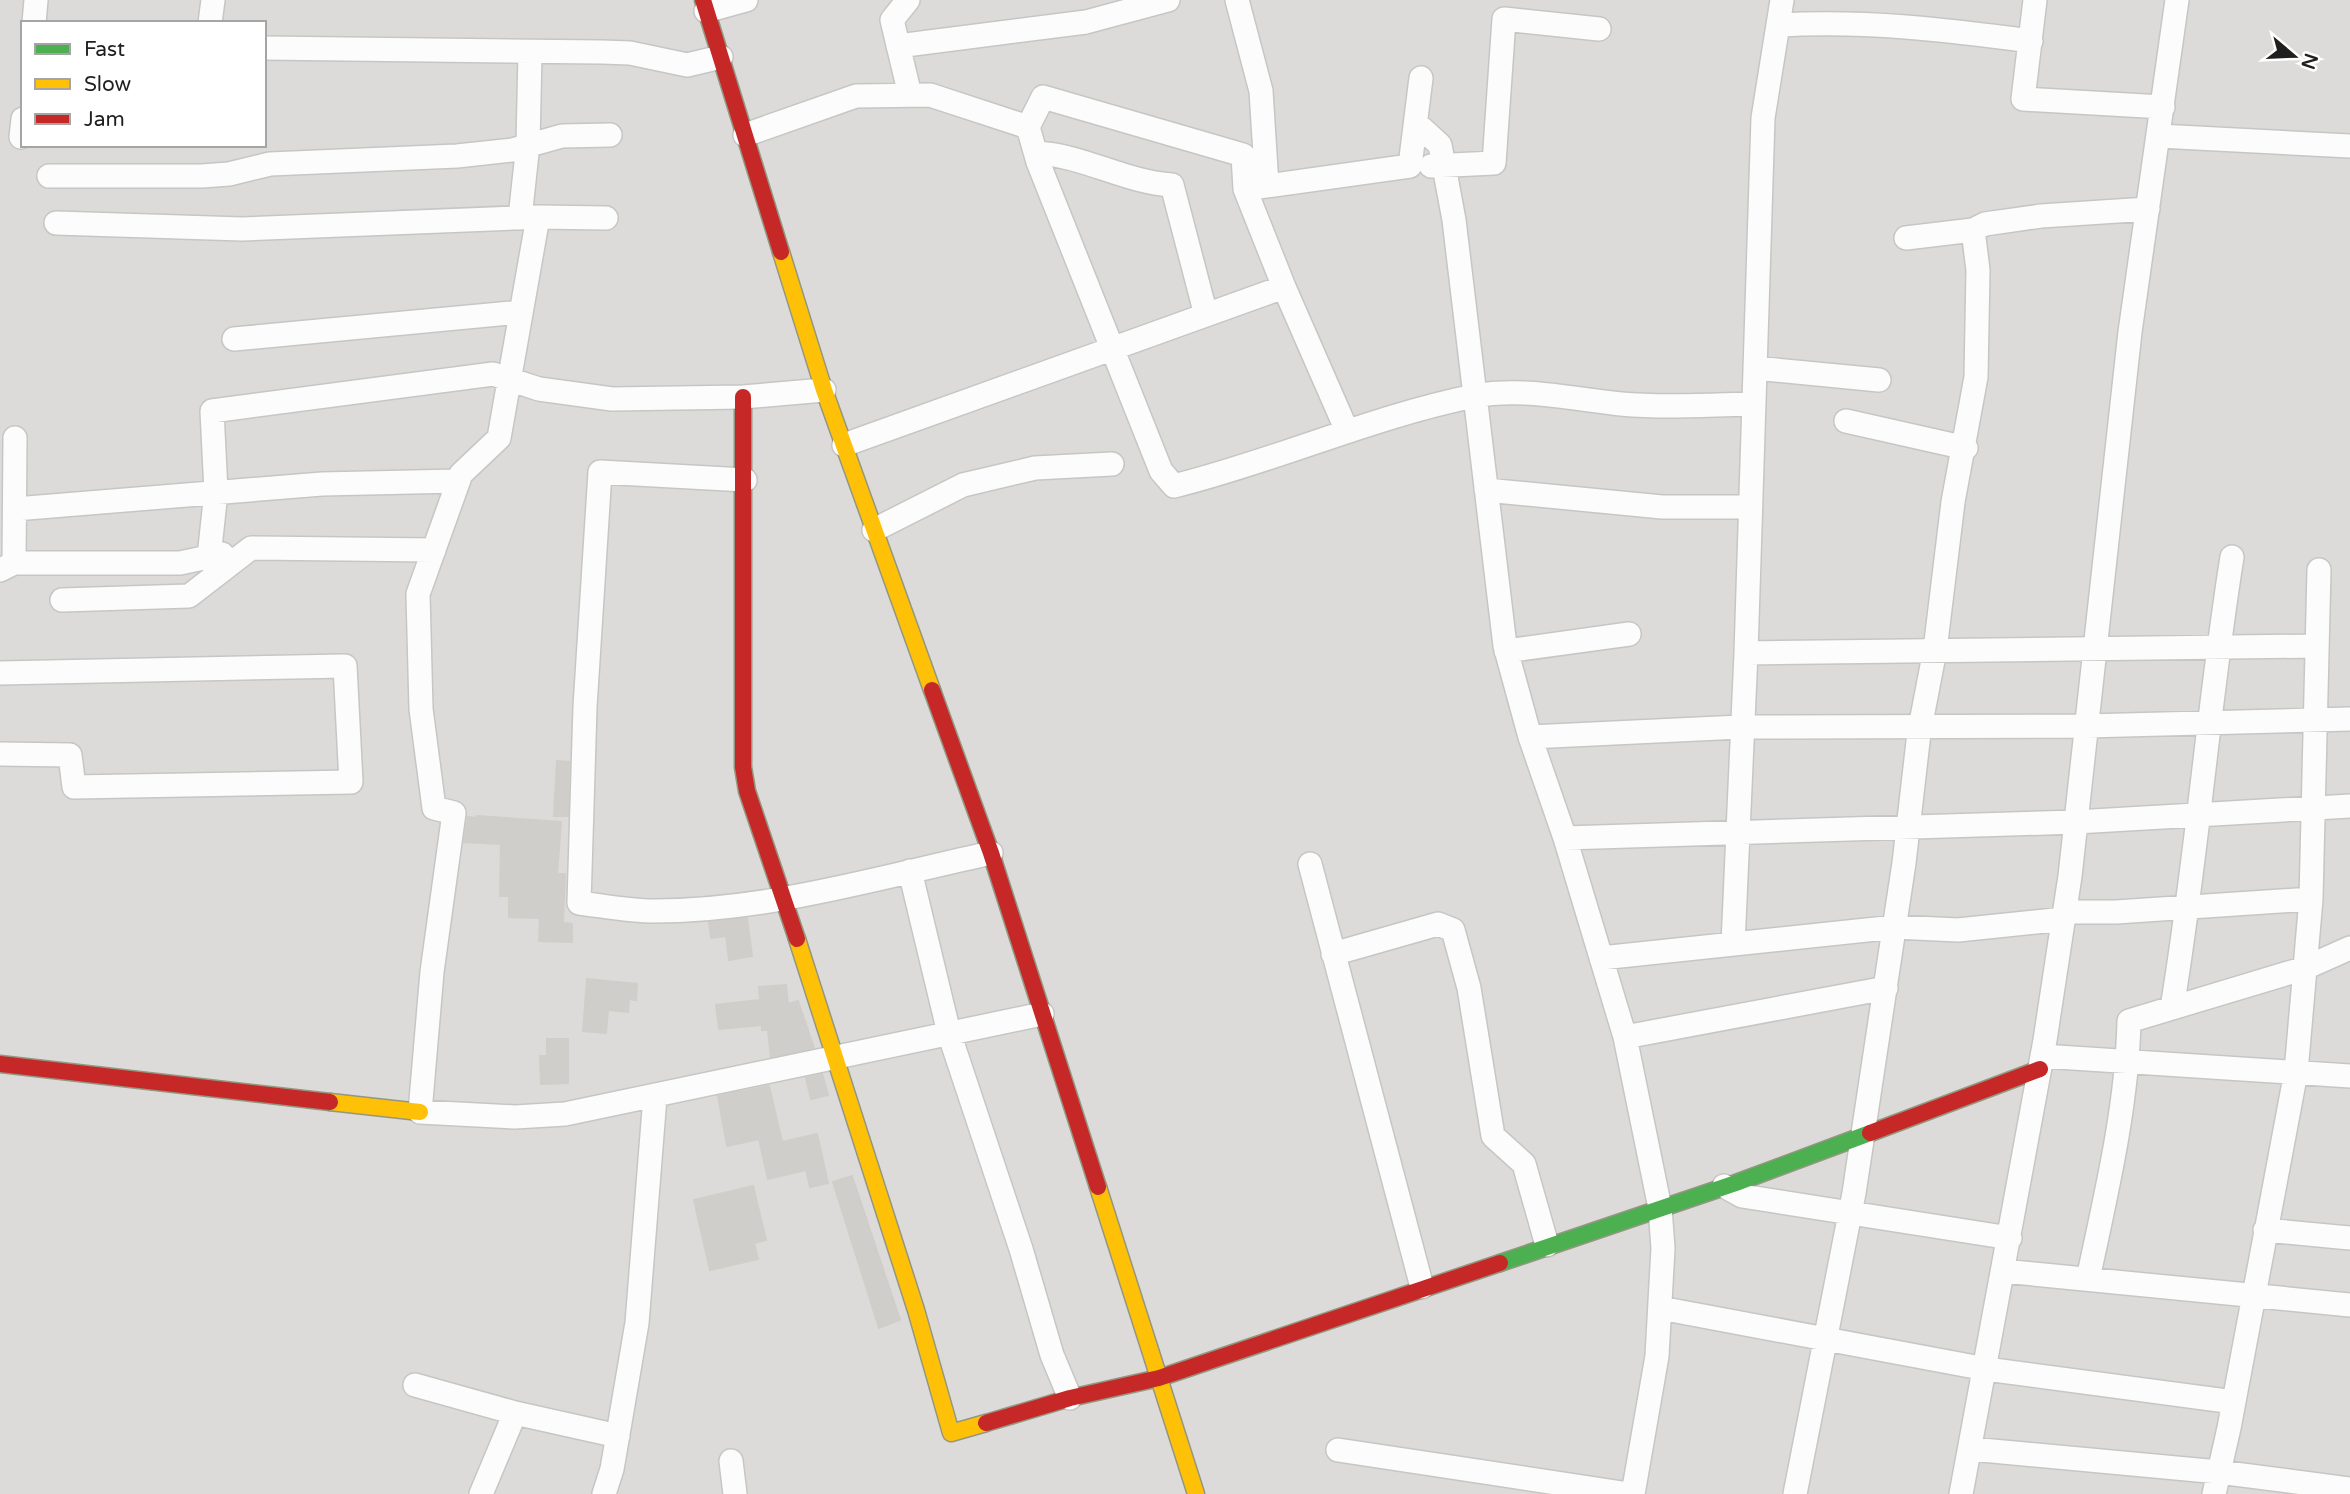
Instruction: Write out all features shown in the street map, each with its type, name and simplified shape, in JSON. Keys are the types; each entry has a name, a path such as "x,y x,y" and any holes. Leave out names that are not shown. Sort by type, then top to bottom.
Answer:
{"street":[{"path":"34,21 36,0"},
{"path":"210,21 213,0"},
{"path":"746,0 705,6 824,390 990,853 1196,1494"},
{"path":"908,0 892,20 910,95"},
{"path":"898,46 1086,22 1168,0"},
{"path":"1237,0 1261,91 1256,188"},
{"path":"1733,944 1740,727 1746,653 1763,118 1782,0"},
{"path":"2035,0 2023,99 2163,107"},
{"path":"1961,1494 2010,1238 2064,916 2130,332 2177,0"},
{"path":"1256,188 1410,166 1494,163 1503,9 1599,29"},
{"path":"1780,25 1842,22 1888,24 2031,41"},
{"path":"266,48 630,53 687,65 721,57"},
{"path":"420,1112 432,972 454,813 434,808 421,709 418,594 461,474 499,438 521,312 529,217 530,53"},
{"path":"1410,166 1421,78"},
{"path":"745,135 856,96 910,95 949,98 1028,127"},
{"path":"1347,431 1284,287 1256,188 1243,155 1043,97 1028,127 1036,153 1161,471 1174,486 1228,472 1347,431 1475,396 1528,392 1624,404 1754,404"},
{"path":"1338,1450 1631,1494 1657,1356 1660,1308 1663,1248 1660,1208 1625,1037 1565,838 1530,737 1506,651 1454,220 1440,145 1416,123"},
{"path":"49,176 202,176 229,174 270,164 457,156 512,150 562,136 610,135"},
{"path":"2159,136 2350,146"},
{"path":"1036,153 1059,154 1149,183 1172,185 1206,315"},
{"path":"1906,238 1973,230 1985,224 2041,216 2148,209"},
{"path":"56,223 242,229 529,217 606,218"},
{"path":"1795,1494 1863,1135 1895,927 1920,724 1935,650 1952,515 1966,448 1976,377 1978,270 1973,230"},
{"path":"844,445 1284,287"},
{"path":"234,339 521,312"},
{"path":"1755,368 1879,380"},
{"path":"209,556 216,492 212,411 493,374 539,389 612,399 743,397 824,390"},
{"path":"743,397 743,767 781,898 837,1059 951,1433 1070,1398 1159,1378 1660,1208 1863,1135 2041,1062 2128,1062 2350,1076"},
{"path":"1846,421 1966,448"},
{"path":"15,438 15,509 7,566 180,563 251,548 434,550"},
{"path":"874,530 963,485 1035,468 1112,464"},
{"path":"745,480 600,472 585,708 579,903 654,911 781,898 990,853"},
{"path":"15,509 322,484 458,481"},
{"path":"1486,490 1662,507 1750,507"},
{"path":"62,600 189,596 251,548"},
{"path":"2172,1008 2189,906 2218,647 2232,557"},
{"path":"2216,1483 2234,1402 2296,1072 2311,899 2319,570"},
{"path":"1506,651 1629,634"},
{"path":"1746,653 2317,646"},
{"path":"0,673 345,666 351,782 74,787 70,755 0,754"},
{"path":"1530,737 1740,727 1920,724 2086,726 2350,719"},
{"path":"1565,838 2076,822 2350,806"},
{"path":"1310,864 1422,1287"},
{"path":"910,871 949,1033 1021,1249 1052,1355 1070,1398"},
{"path":"1601,957 1895,927 1958,930 2064,916 2311,899"},
{"path":"1333,954 1438,924 1453,930 1469,988 1493,1136 1524,1164 1547,1245"},
{"path":"2088,1279 2113,1165 2128,1062 2129,1021 2305,968 2350,948"},
{"path":"1625,1037 1886,988"},
{"path":"0,1064 420,1112 540,1116 655,1097 1042,1014"},
{"path":"604,1494 618,1436 637,1323 655,1097"},
{"path":"1724,1186 1742,1196 2010,1238"},
{"path":"2265,1230 2350,1238"},
{"path":"2003,1271 2350,1305"},
{"path":"1660,1308 1986,1369 2234,1402"},
{"path":"415,1385 515,1413 618,1436"},
{"path":"481,1494 515,1413"},
{"path":"1971,1449 2216,1483 2350,1489"},
{"path":"731,1461 735,1494"}],"shaded area":[{"path":"0,0 2350,0 2350,1494 0,1494"}],"building":[{"path":"557,761 569,762 568,816 554,816"},
{"path":"468,817 561,822 557,874 565,874 563,923 572,924 572,942 539,941 540,918 509,917 509,896 500,896 501,844 464,842"},
{"path":"747,918 752,956 729,960 726,936 711,938 709,922"},
{"path":"587,979 637,984 636,1000 629,999 628,1012 608,1010 606,1033 583,1031"},
{"path":"786,985 788,1004 798,1001 814,1048 771,1057 768,1030 762,1030 762,1025 719,1029 716,1005 760,1000 759,987"},
{"path":"547,1039 568,1039 568,1083 541,1084 540,1056 547,1056"},
{"path":"822,1074 828,1095 811,1099 806,1078"},
{"path":"769,1086 782,1142 817,1134 828,1183 810,1187 806,1170 768,1179 759,1139 727,1146 718,1096"},
{"path":"852,1176 900,1320 879,1328 833,1182"},
{"path":"753,1186 766,1240 754,1243 758,1259 710,1270 694,1200"}],"traffic: fast":[{"path":"1500,1263 1736,1183 1870,1133"}],"traffic: slow":[{"path":"781,252 824,390 932,690"},
{"path":"797,939 916,1310 951,1433 986,1423"},
{"path":"330,1102 420,1112"},
{"path":"1098,1187 1196,1494"}],"traffic: jam":[{"path":"703,0 781,252"},
{"path":"743,397 743,767 747,791 797,939"},
{"path":"932,690 991,853 1098,1187"},
{"path":"0,1064 330,1102"},
{"path":"1870,1133 2040,1069"},
{"path":"986,1423 1070,1398 1159,1378 1500,1263"}]}
